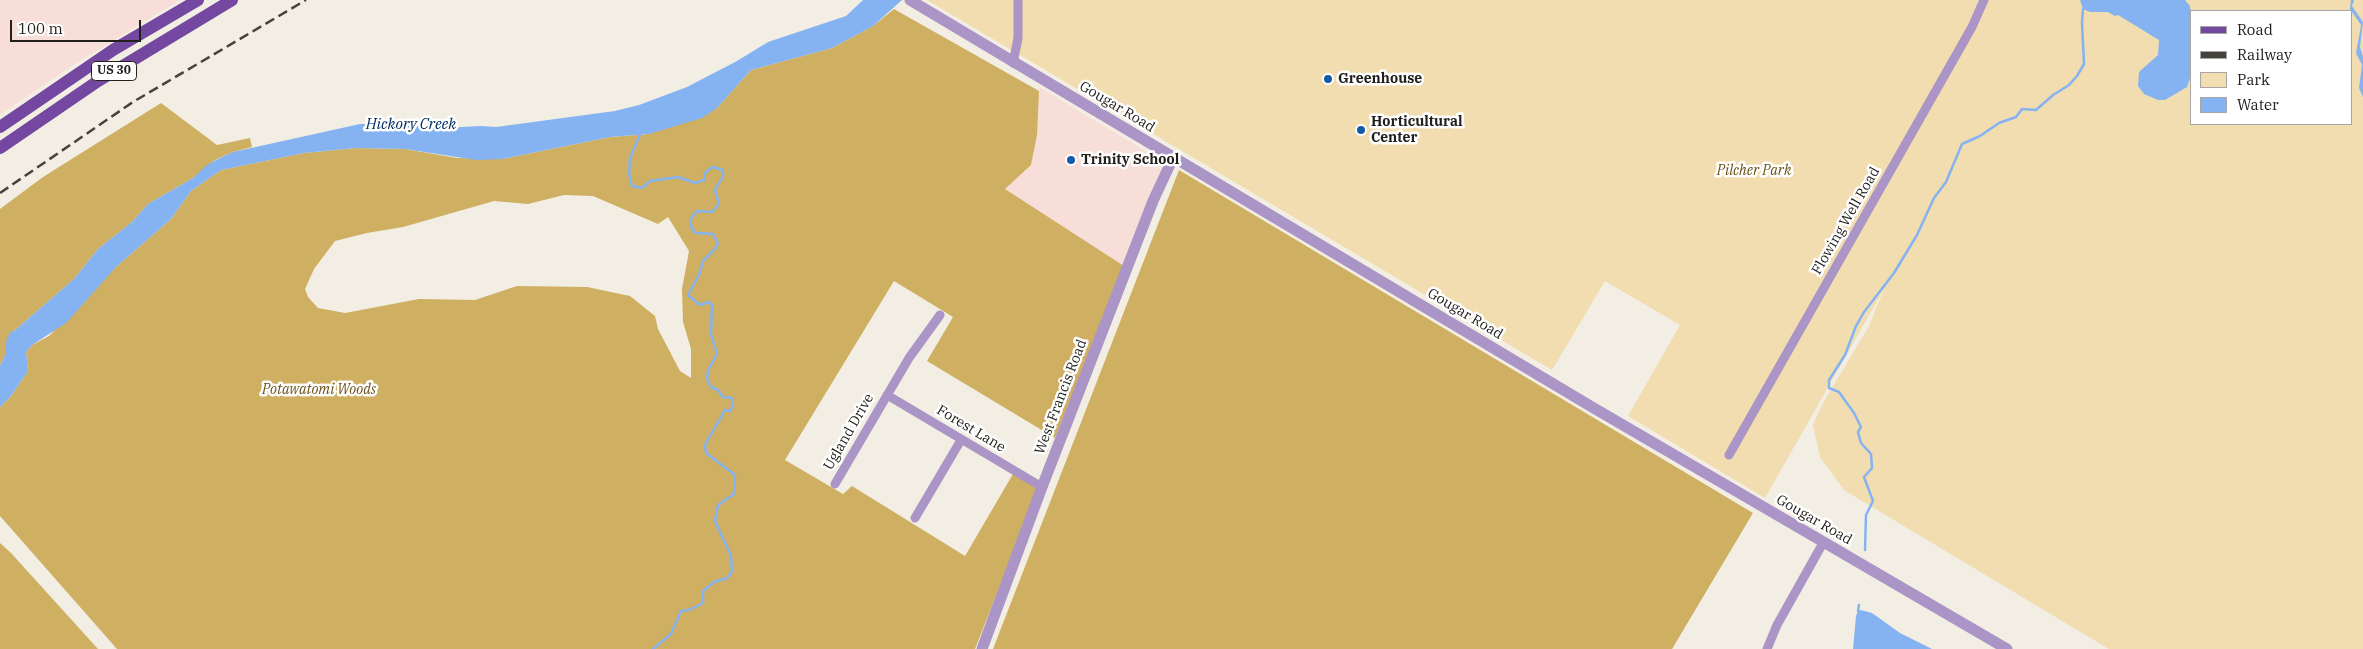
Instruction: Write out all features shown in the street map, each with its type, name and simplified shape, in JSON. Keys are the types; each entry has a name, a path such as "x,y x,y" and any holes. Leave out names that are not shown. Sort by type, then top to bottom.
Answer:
{"main road":[{"name":"US 30","path":"0,127 113,50 198,0"},
{"name":"US 30","path":"0,148 98,81 232,0"}],"street":[{"path":"1013,63 1018,38 1018,0"},
{"name":"Flowing Well Road","path":"1730,455 1972,27 1984,0"},
{"name":"Gougar Road","path":"914,3 1824,543 2007,649"},
{"name":"West Francis Road","path":"982,649 1042,487 1153,201 1173,158"},
{"name":"Ugland Drive","path":"835,484 909,358 940,315"},
{"name":"Forest Lane","path":"887,395 1042,487"},
{"path":"915,518 961,440"},
{"path":"1767,649 1777,625 1824,543"}],"shaded area":[{"path":"0,0 180,0 70,67 0,115"},
{"path":"1039,87 1164,162 1124,266 1005,189 1031,165"}],"green space":[{"name":"Pilcher Park","path":"927,0 2363,0 2363,649 2109,649 1844,490 1820,457 1813,425 1823,403 1869,326 1884,289 1765,498 1628,416 1680,325 1605,281 1552,370"},
{"name":"Potawatomi Woods","path":"894,9 1039,91 1037,135 1031,165 1005,189 1124,266 1055,438 927,361 953,317 894,281 785,460 843,494 852,486 965,556 1013,474 1038,489 975,649 117,649 0,516 0,407 11,396 28,371 26,352 32,345 49,336 116,267 171,219 191,191 221,170 304,153 356,148 405,149 457,158 502,159 610,137 649,134 717,108 751,70 832,48 873,26","holes":["564,195 593,196 658,224 668,217 689,251 682,289 683,322 691,349 691,378 680,371 658,329 655,316 630,296 587,287 517,286 475,300 419,299 345,313 318,308 308,297 305,289 314,269 335,241 403,227 494,201 528,204"]},
{"path":"161,103 217,145 250,138 252,147 233,152 215,160 193,178 148,204 132,222 98,249 74,279 14,331 5,344 5,355 0,366 0,209 43,177"},
{"path":"1179,170 1753,513 1672,649 993,649"},
{"path":"0,543 11,553 98,649 0,649"}],"water":[{"path":"863,0 902,0 873,26 832,48 751,70 717,108 702,118 649,134 610,137 502,159 476,160 405,149 356,148 304,153 221,170 191,191 171,219 116,267 66,323 32,345 26,352 28,371 11,396 0,407 0,366 5,355 5,344 10,332 14,331 74,279 98,249 132,222 148,204 193,178 207,165 218,159 233,152 360,124 441,128 496,127 615,111 639,105 687,87 737,61 768,42 846,16"},
{"path":"2080,0 2185,0 2191,10 2190,78 2187,87 2165,100 2158,100 2144,94 2138,86 2139,72 2158,55 2159,40 2118,15 2115,16 2108,12 2090,12 2083,9"},
{"path":"2351,0 2354,0 2352,6 2363,22 2360,47 2363,57 2363,97 2359,88 2362,65 2356,53 2361,25 2353,13 2353,10 2350,9"},
{"path":"1858,611 1872,613 1900,633 1932,649 1853,649 1856,616"}],"waterway":[{"path":"1865,550 1866,515 1873,501 1864,477 1872,468 1871,454 1861,443 1858,432 1861,427 1854,413 1839,392 1829,388 1829,380 1845,355 1856,326 1864,312 1894,273 1917,235 1934,198 1946,182 1962,144 1980,136 1999,123 2016,117 2022,109 2036,110 2053,95 2069,85 2077,76 2084,64 2083,9"},
{"path":"641,132 630,158 629,173 632,186 642,188 650,181 678,177 695,183 704,180 705,173 712,167 723,170 723,176 715,190 719,204 712,212 697,211 690,220 692,229 696,233 713,234 718,243 715,249 703,261 699,275 688,295 700,305 709,302 712,305 711,334 717,354 708,370 707,379 711,387 718,390 723,397 732,398 733,405 730,411 725,410 705,445 706,453 735,475 734,494 718,505 715,521 731,556 732,572 727,578 714,582 703,591 703,603 689,610 681,611 671,634 653,649"},
{"path":"1858,611 1859,605"}],"railway":[{"path":"0,193 133,102 306,0"}],"place":[{"name":"Greenhouse","path":"1328,79"},
{"name":"Horticultural Center","path":"1361,130"},
{"name":"Trinity School","path":"1071,160"}],"water label":[{"name":"Hickory Creek","path":"411,125"}]}
